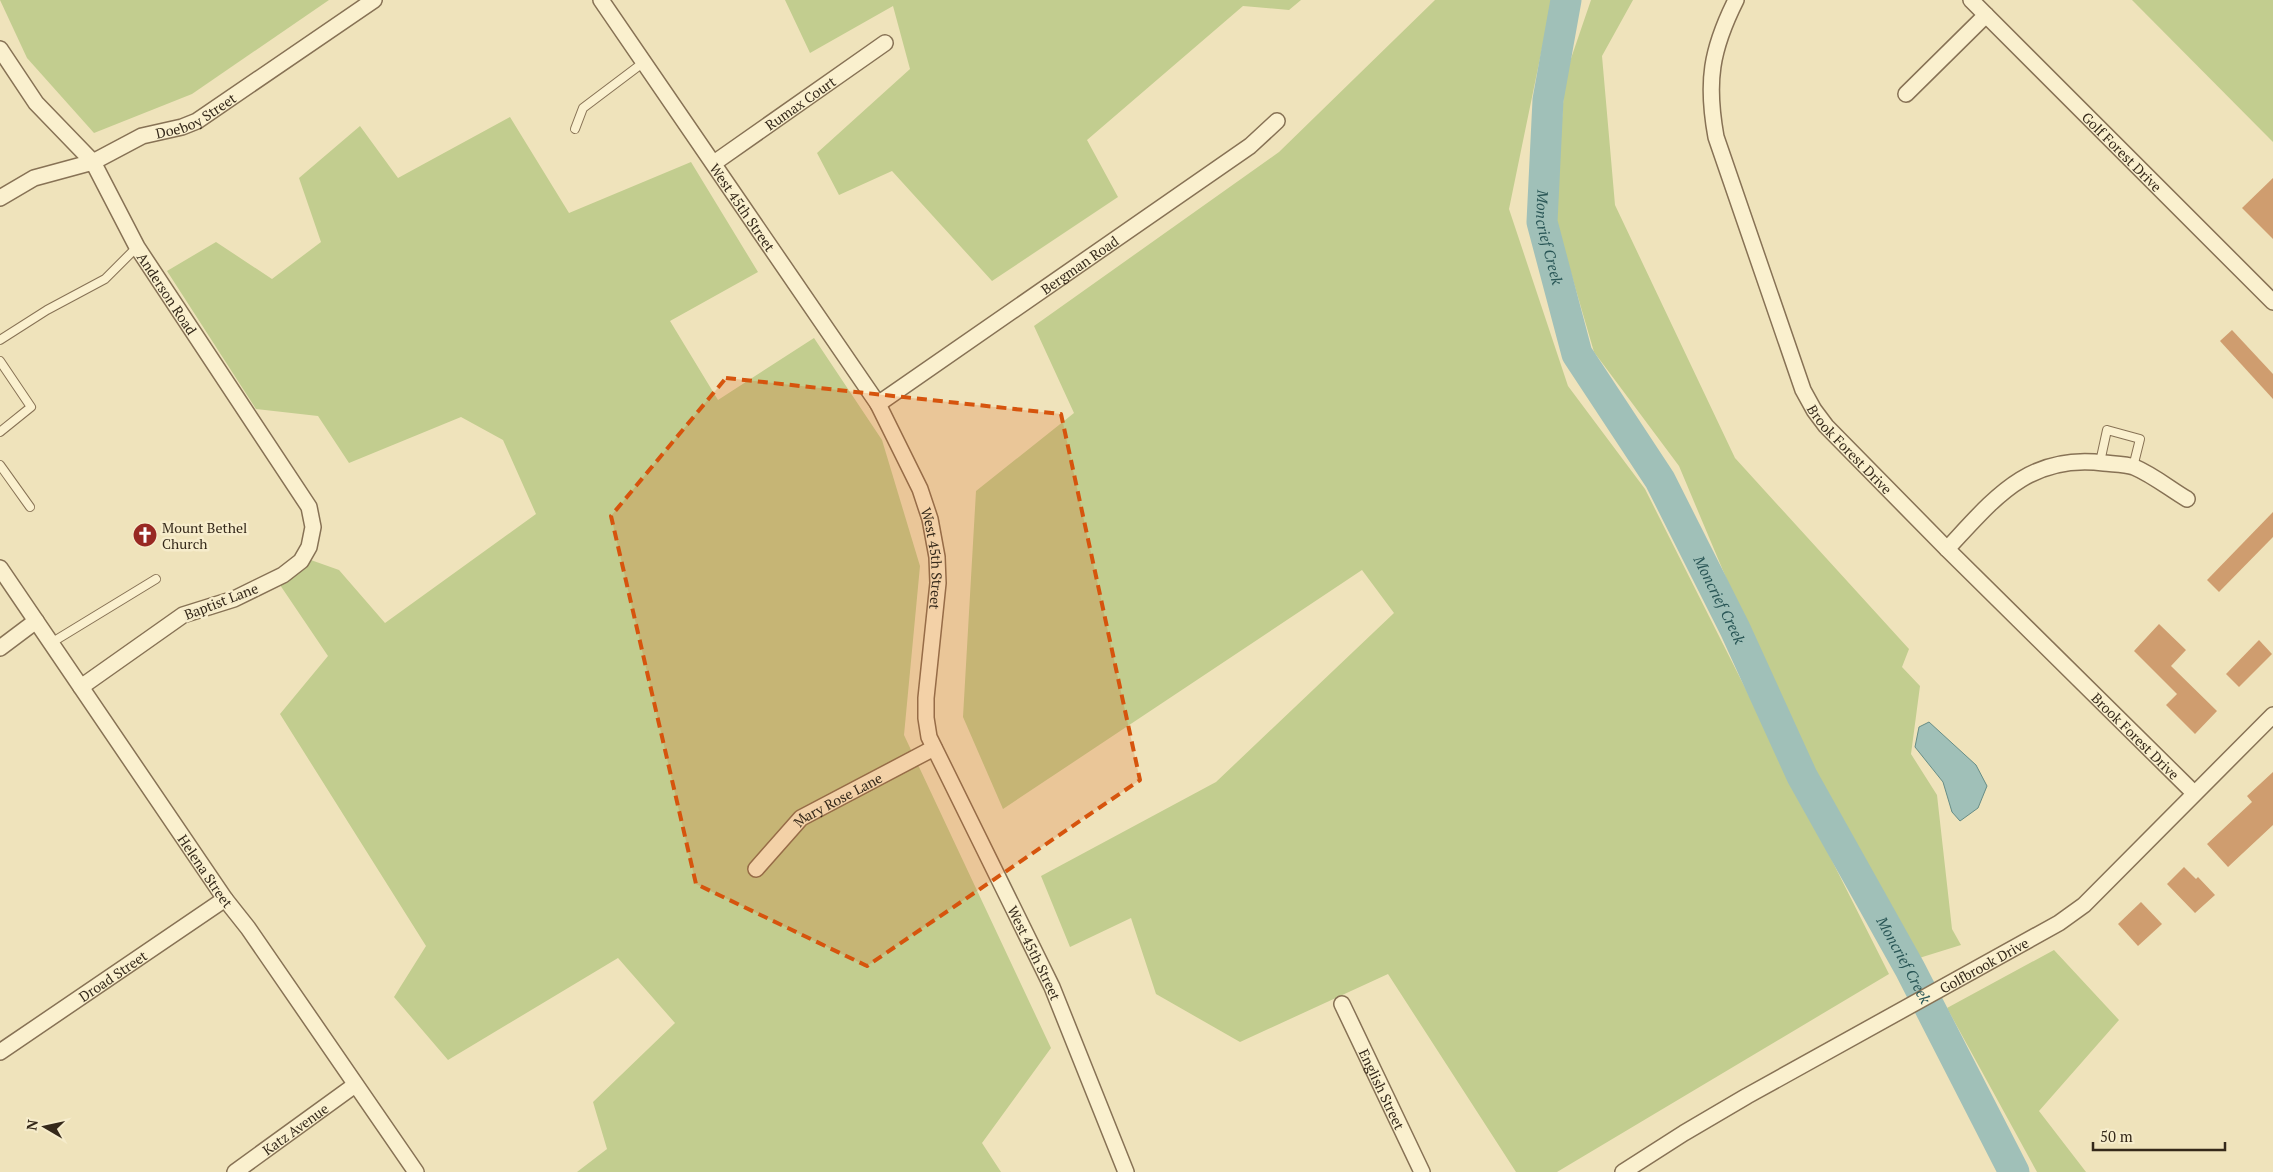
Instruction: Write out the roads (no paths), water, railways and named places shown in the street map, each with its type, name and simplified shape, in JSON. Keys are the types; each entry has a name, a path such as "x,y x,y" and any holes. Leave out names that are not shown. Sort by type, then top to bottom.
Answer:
{"street":[{"name":"Doeboy Street","path":"0,198 34,178 93,162 142,136 182,127 198,121 374,0"},
{"name":"West 45th Street","path":"600,0 714,163 878,404 920,489 930,520 937,557 938,583 926,718 934,748 1052,987 1126,1172"},
{"name":"Brook Forest Drive","path":"1736,0 1722,28 1713,58 1710,80 1711,110 1716,137 1803,390 1814,410 1826,426 1947,549 2194,793"},
{"name":"Golf Forest Drive","path":"1971,0 2273,302"},
{"path":"1906,94 1986,15"},
{"name":"Rumax Court","path":"714,163 885,43"},
{"name":"Anderson Road","path":"0,49 36,103 93,162 137,247 309,506 313,527 309,547"},
{"name":"Bergman Road","path":"878,404 1250,146 1277,121"},
{"path":"1947,549 1995,498 2013,483 2033,472 2073,462 2100,462 2133,467 2187,499"},
{"name":"Baptist Lane","path":"81,688 183,615 234,598 283,575 301,561 309,547"},
{"name":"Helena Street","path":"0,568 225,899 248,928 416,1172"},
{"path":"0,648 36,621"},
{"name":"Golfbrook Drive","path":"1623,1172 1715,1114 2059,922 2084,905 2273,715"},
{"name":"Mary Rose Lane","path":"756,869 801,818 934,748"},
{"name":"Droad Street","path":"0,1052 225,899"},
{"name":"English Street","path":"1342,1004 1422,1172"},
{"name":"Katz Avenue","path":"235,1172 355,1085"}],"lane":[{"path":"575,129 583,108 644,62"},
{"path":"0,340 47,310 105,279 137,247"},
{"path":"0,361 31,407 0,432"},
{"path":"2100,462 2107,430 2140,440 2133,467"},
{"path":"0,465 30,507"},
{"path":"52,643 156,580"}],"water":[{"path":"1929,722 1976,765 1987,786 1978,808 1960,821 1952,812 1943,782 1915,747 1919,727"}],"waterway":[{"name":"Moncrief Creek","path":"1566,0 1548,100 1542,222 1577,354 1660,480 1735,629 1802,776 1910,969 2014,1172"}],"place":[{"name":"Mount Bethel Church","path":"145,535"}]}
